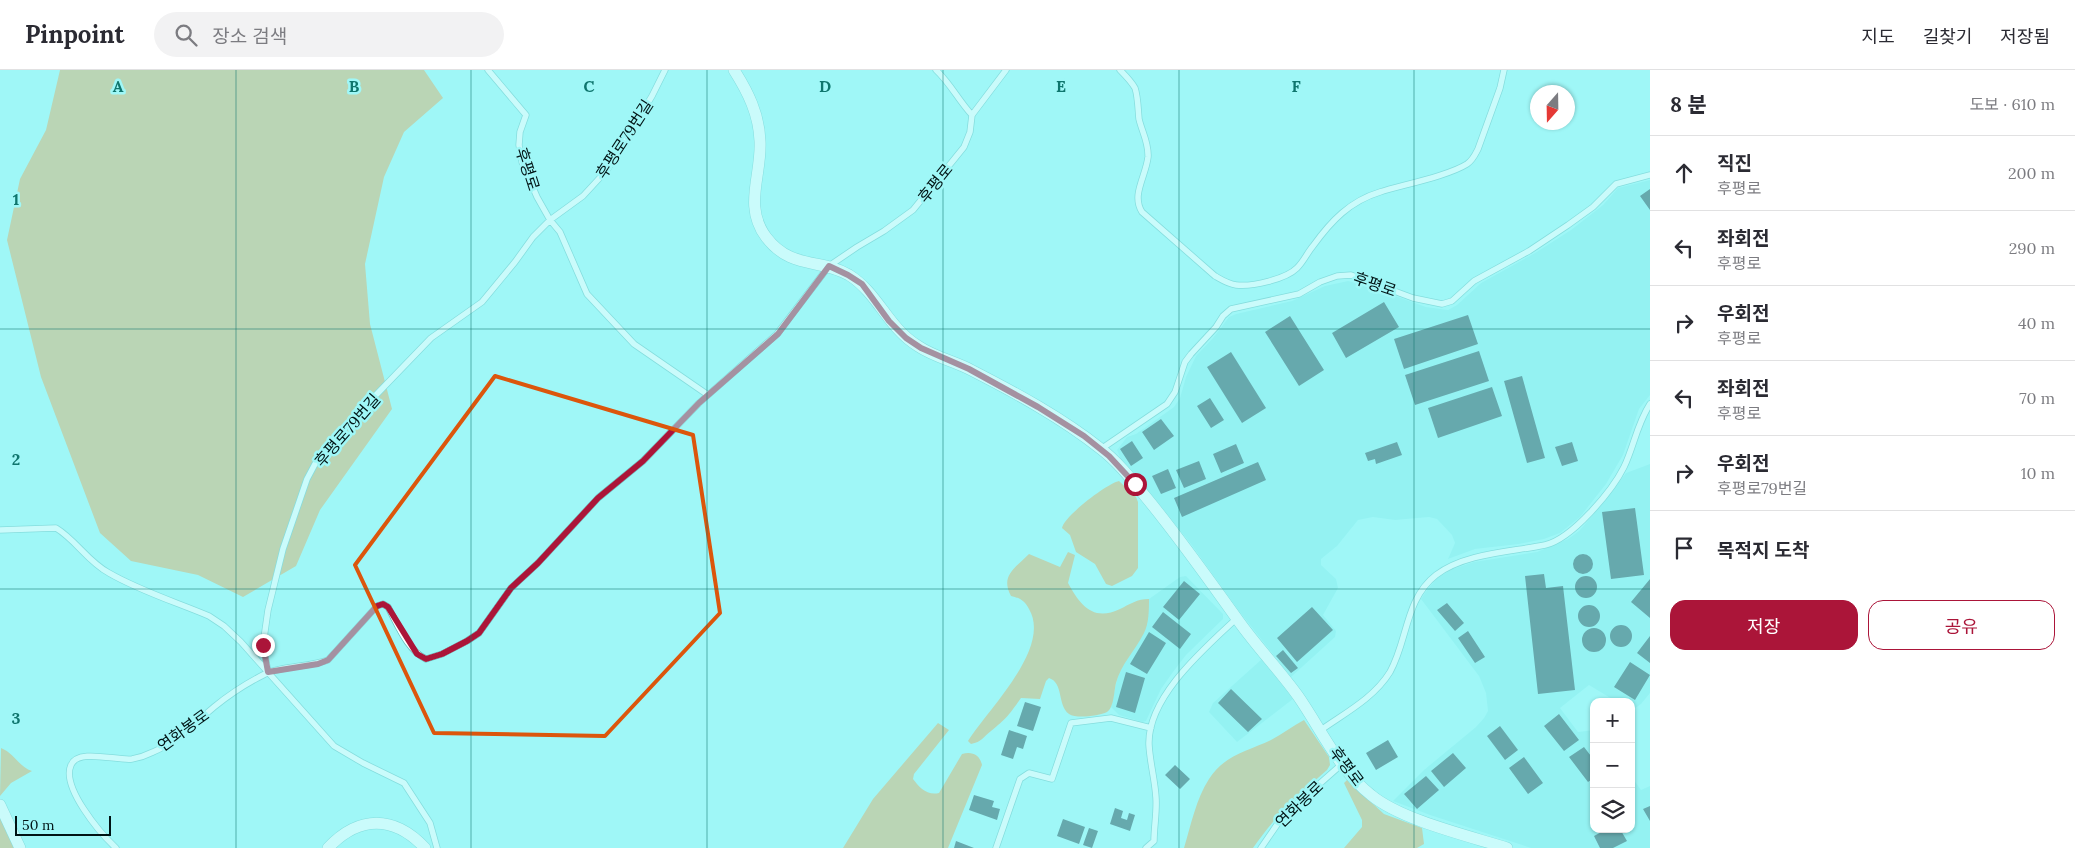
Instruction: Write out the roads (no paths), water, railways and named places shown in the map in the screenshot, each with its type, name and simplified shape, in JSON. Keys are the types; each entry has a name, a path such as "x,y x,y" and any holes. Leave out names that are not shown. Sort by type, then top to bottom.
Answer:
{"street":[{"name":"후평로","path":"734,70 750,96 757,118 760,142 754,208 758,224 772,243 787,255 803,263 829,266 848,275 862,284 889,321 906,338 921,348 969,369 1038,407 1101,449 1161,514 1237,618 1292,688 1342,764 1372,797 1418,820 1507,848"},
{"path":"0,805 20,848"},
{"path":"328,848 340,835 353,829 365,825 384,823 398,826 409,833 425,848"}],"lane":[{"name":"후평로","path":"488,70 526,115 520,132 519,145 522,162 537,197 550,220"},
{"name":"후평로79번길","path":"268,672 263,645 268,610 283,549 307,479 315,464 348,424 431,338 482,302 507,273 533,237 550,220 582,196 607,170 652,96 665,70"},
{"path":"936,70 948,82 958,100 972,115"},
{"name":"후평로","path":"268,672 318,664 328,660 377,606 383,604 388,607 417,654 426,659 442,654 479,633 511,588 538,563 598,498 643,461 708,395 778,334 829,266 913,210 964,147 970,132 972,115 1006,70"},
{"path":"1120,70 1136,90 1140,121 1148,147 1146,169 1137,198 1138,205 1142,212 1215,276 1227,283 1237,285 1274,280 1287,275 1297,268 1336,218 1361,198 1445,173 1467,164 1474,157 1478,149 1500,88 1504,70"},
{"name":"후평로","path":"1101,449 1167,404 1176,392 1185,362 1231,309 1299,294 1320,282 1337,276 1351,275 1414,298 1442,304 1452,301 1474,280 1529,251 1568,225 1593,207 1616,184 1650,175"},
{"path":"550,220 560,232 587,294 604,314 634,344 708,395"},
{"path":"1321,730 1357,706 1381,684 1393,663 1412,608 1422,589 1437,574 1479,557 1547,545 1577,527 1618,478 1641,419 1650,404"},
{"path":"0,530 56,528 64,533 80,551 108,573 216,621 241,642 334,746 404,783 430,823 437,848"},
{"path":"1146,848 1154,841 1156,800 1149,744 1151,728 1163,700 1185,669 1237,618"},
{"name":"연화봉로","path":"116,848 103,836 71,789 69,772 71,762 80,756 132,759 153,752 186,732 230,695 268,672"},
{"path":"996,848 1020,779 1029,772 1052,780 1071,723 1111,718 1151,728"},
{"name":"연화봉로","path":"1261,848 1282,816 1342,764"}]}
